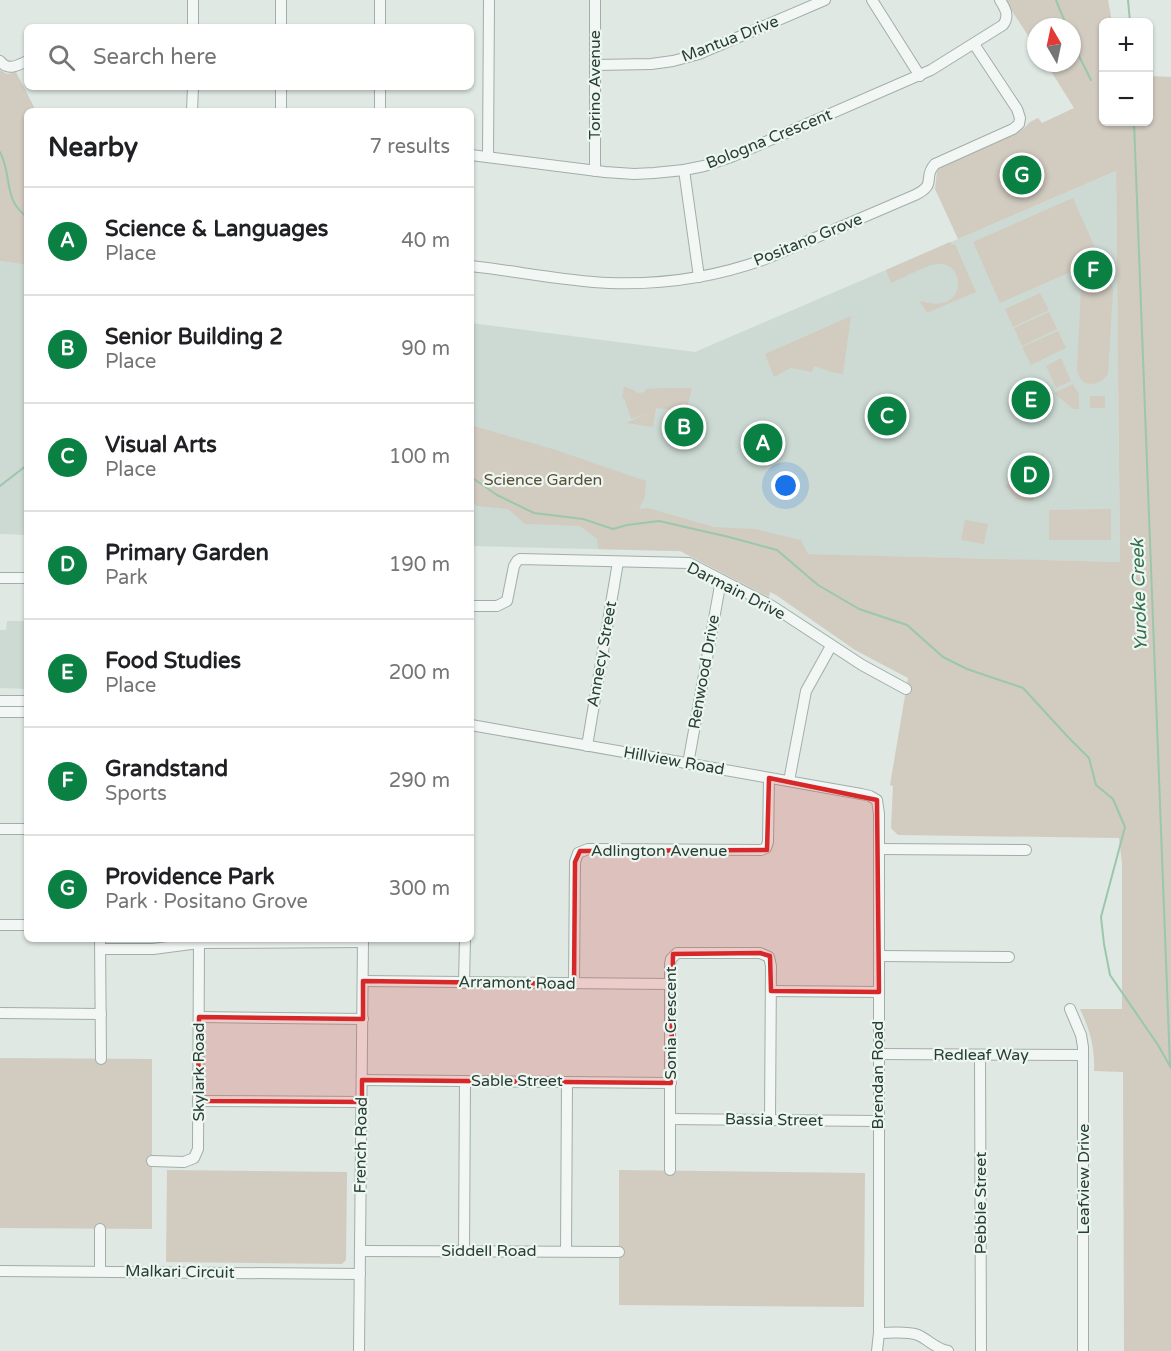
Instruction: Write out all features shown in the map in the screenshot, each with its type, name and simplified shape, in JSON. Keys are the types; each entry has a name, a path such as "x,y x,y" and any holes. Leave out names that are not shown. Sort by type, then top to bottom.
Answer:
{"street":[{"path":"193,0 193,24"},
{"path":"281,0 281,24"},
{"path":"380,0 380,24"},
{"path":"488,157 489,0"},
{"name":"Torino Avenue","path":"595,171 596,0"},
{"name":"Mantua Drive","path":"595,65 651,64 699,54 825,0"},
{"path":"872,0 920,76"},
{"name":"Bologna Crescent","path":"474,155 634,174 684,170 731,158 938,67 1003,25 1007,17 1000,0"},
{"name":"Positano Grove","path":"474,266 607,283 651,283 699,277 752,264 776,255 923,191 928,186 930,172 935,164 1018,126 1020,118 1017,110 974,44"},
{"path":"0,61 5,66 12,67 24,62"},
{"path":"192,108 193,90"},
{"path":"281,90 281,108"},
{"path":"380,90 380,108"},
{"path":"684,170 699,277"},
{"name":"Darmain Drive","path":"474,606 497,606 507,601 514,566 520,559 689,563 772,606 831,646 906,689"},
{"name":"Annecy Street","path":"587,746 618,562"},
{"path":"0,578 24,578"},
{"name":"Renwood Drive","path":"688,764 720,580"},
{"path":"789,782 806,691 831,646"},
{"path":"0,700 24,701"},
{"path":"0,712 24,712"},
{"name":"Hillview Road","path":"474,726 867,795 877,800"},
{"name":"Adlington Avenue","path":"574,984 575,862 578,853 588,849 761,850 766,848 768,842 769,778"},
{"name":"Brendan Road","path":"877,800 879,804 879,1332 877,1351"},
{"path":"0,829 24,829"},
{"path":"879,849 1026,850"},
{"path":"0,925 24,925"},
{"path":"101,1059 101,944 153,949 199,943 254,942"},
{"name":"French Road","path":"359,1351 363,942"},
{"path":"464,983 465,942"},
{"name":"Skylark Road","path":"152,1161 184,1162 194,1158 198,1149 199,943"},
{"name":"Sonia Crescent","path":"670,1170 670,964 671,959 677,953 760,953 769,957 771,962 770,1120"},
{"path":"879,956 1009,957"},
{"name":"Arramont Road","path":"363,981 670,984"},
{"path":"771,991 879,992"},
{"name":"Leafview Drive","path":"1070,1008 1081,1035 1083,1047 1083,1351"},
{"path":"0,1013 101,1014"},
{"path":"199,1017 363,1019"},
{"name":"Redleaf Way","path":"878,1054 1083,1055"},
{"name":"Pebble Street","path":"980,1055 981,1351"},
{"name":"Sable Street","path":"362,1080 671,1083"},
{"path":"465,1081 465,1251"},
{"path":"566,1251 567,1082"},
{"path":"198,1101 362,1102"},
{"name":"Bassia Street","path":"670,1119 878,1122"},
{"path":"100,1229 100,1271"},
{"name":"Siddell Road","path":"360,1251 619,1251"},
{"name":"Malkari Circuit","path":"0,1270 360,1274"},
{"path":"879,1332 918,1335 935,1347 948,1351"}],"highlighted area":[{"path":"769,778 877,800 879,992 771,991 770,956 760,953 673,954 671,1083 362,1080 362,1102 198,1101 199,1017 363,1019 363,981 574,984 575,862 580,851 767,850"}],"shaded area":[{"path":"1116,171 1120,562 474,546 474,323 695,352"},
{"path":"0,261 24,265 24,535 0,534"},
{"path":"7,621 24,621 24,689 0,688 0,630 6,630"}],"green space":[{"name":"Science Garden","path":"1005,0 1108,0 1111,18 1099,18 1099,126 1153,126 1153,76 1171,77 1171,1351 1124,1351 1123,1072 1094,1071 1091,1039 1080,1009 1122,1009 1122,864 1119,838 898,835 891,828 893,786 890,785 908,678 855,650 776,595 770,592 769,597 680,551 598,549 597,539 580,526 525,524 508,509 477,506 474,504 474,426 556,450 646,481 645,497 639,509 648,508 714,527 755,529 801,540 808,554 1120,562 1116,171 958,239 935,189 937,171 940,167 1023,129 1038,118 1042,123 1074,108 1052,72 1081,72 1081,18 1027,18 1027,34"},
{"path":"0,70 7,74 16,72 34,108 24,108 24,265 0,261"},
{"path":"1073,198 1100,259 1000,303 973,242"},
{"path":"950,242 952,245 955,244 976,292 927,313 921,301 936,304 954,296 958,288 958,279 954,271 948,266 939,264 891,283 886,270"},
{"path":"1088,266 1106,266 1105,274 1089,274 1074,281 1071,274"},
{"path":"1096,276 1108,280 1113,290 1108,374 1100,382 1090,384 1081,380 1077,369 1081,288 1086,280"},
{"path":"1040,293 1049,310 1013,327 1005,309"},
{"path":"1049,312 1057,329 1022,346 1014,328"},
{"path":"851,316 843,374 814,366 812,372 791,368 774,377 765,354"},
{"path":"1058,331 1066,348 1031,365 1022,347"},
{"path":"1061,358 1071,381 1056,388 1046,366"},
{"path":"1073,384 1079,394 1079,409 1073,409 1054,393"},
{"path":"624,386 639,393 646,389 692,388 686,412 656,408 653,427 626,423 649,413 631,419 624,398 622,399"},
{"path":"1090,396 1105,396 1105,408 1090,408"},
{"path":"1044,453 1042,488 1032,501 1018,500 1005,486"},
{"path":"1111,509 1111,540 1049,540 1049,510"},
{"path":"965,520 988,524 984,544 961,540"},
{"path":"0,1058 152,1059 152,1229 0,1228"},
{"path":"167,1170 347,1172 346,1260 342,1264 166,1262"},
{"path":"619,1170 865,1173 864,1307 619,1305"}],"waterway":[{"path":"1056,0 1063,18"},
{"name":"Yuroke Creek","path":"1128,0 1130,18"},
{"path":"1081,60 1091,80"},
{"name":"Yuroke Creek","path":"1134,126 1170,1066"},
{"name":"Yuroke Creek","path":"0,152 11,195 24,214"},
{"path":"0,486 24,467"},
{"path":"474,479 497,495 534,513 583,519 613,529 659,521 777,550 818,585 859,609 907,625 943,657 967,669 1023,688 1089,758 1096,785 1113,799 1125,827 1101,917 1104,944 1110,975 1171,1068"}],"place":[{"name":"Providence Park","path":"1022,175"},
{"name":"Grandstand","path":"1093,270"},
{"name":"Food Studies","path":"1031,400"},
{"name":"Visual Arts","path":"887,416"},
{"name":"Senior Building 2","path":"684,427"},
{"name":"Science & Languages","path":"763,443"},
{"name":"Primary Garden","path":"1030,475"}]}
